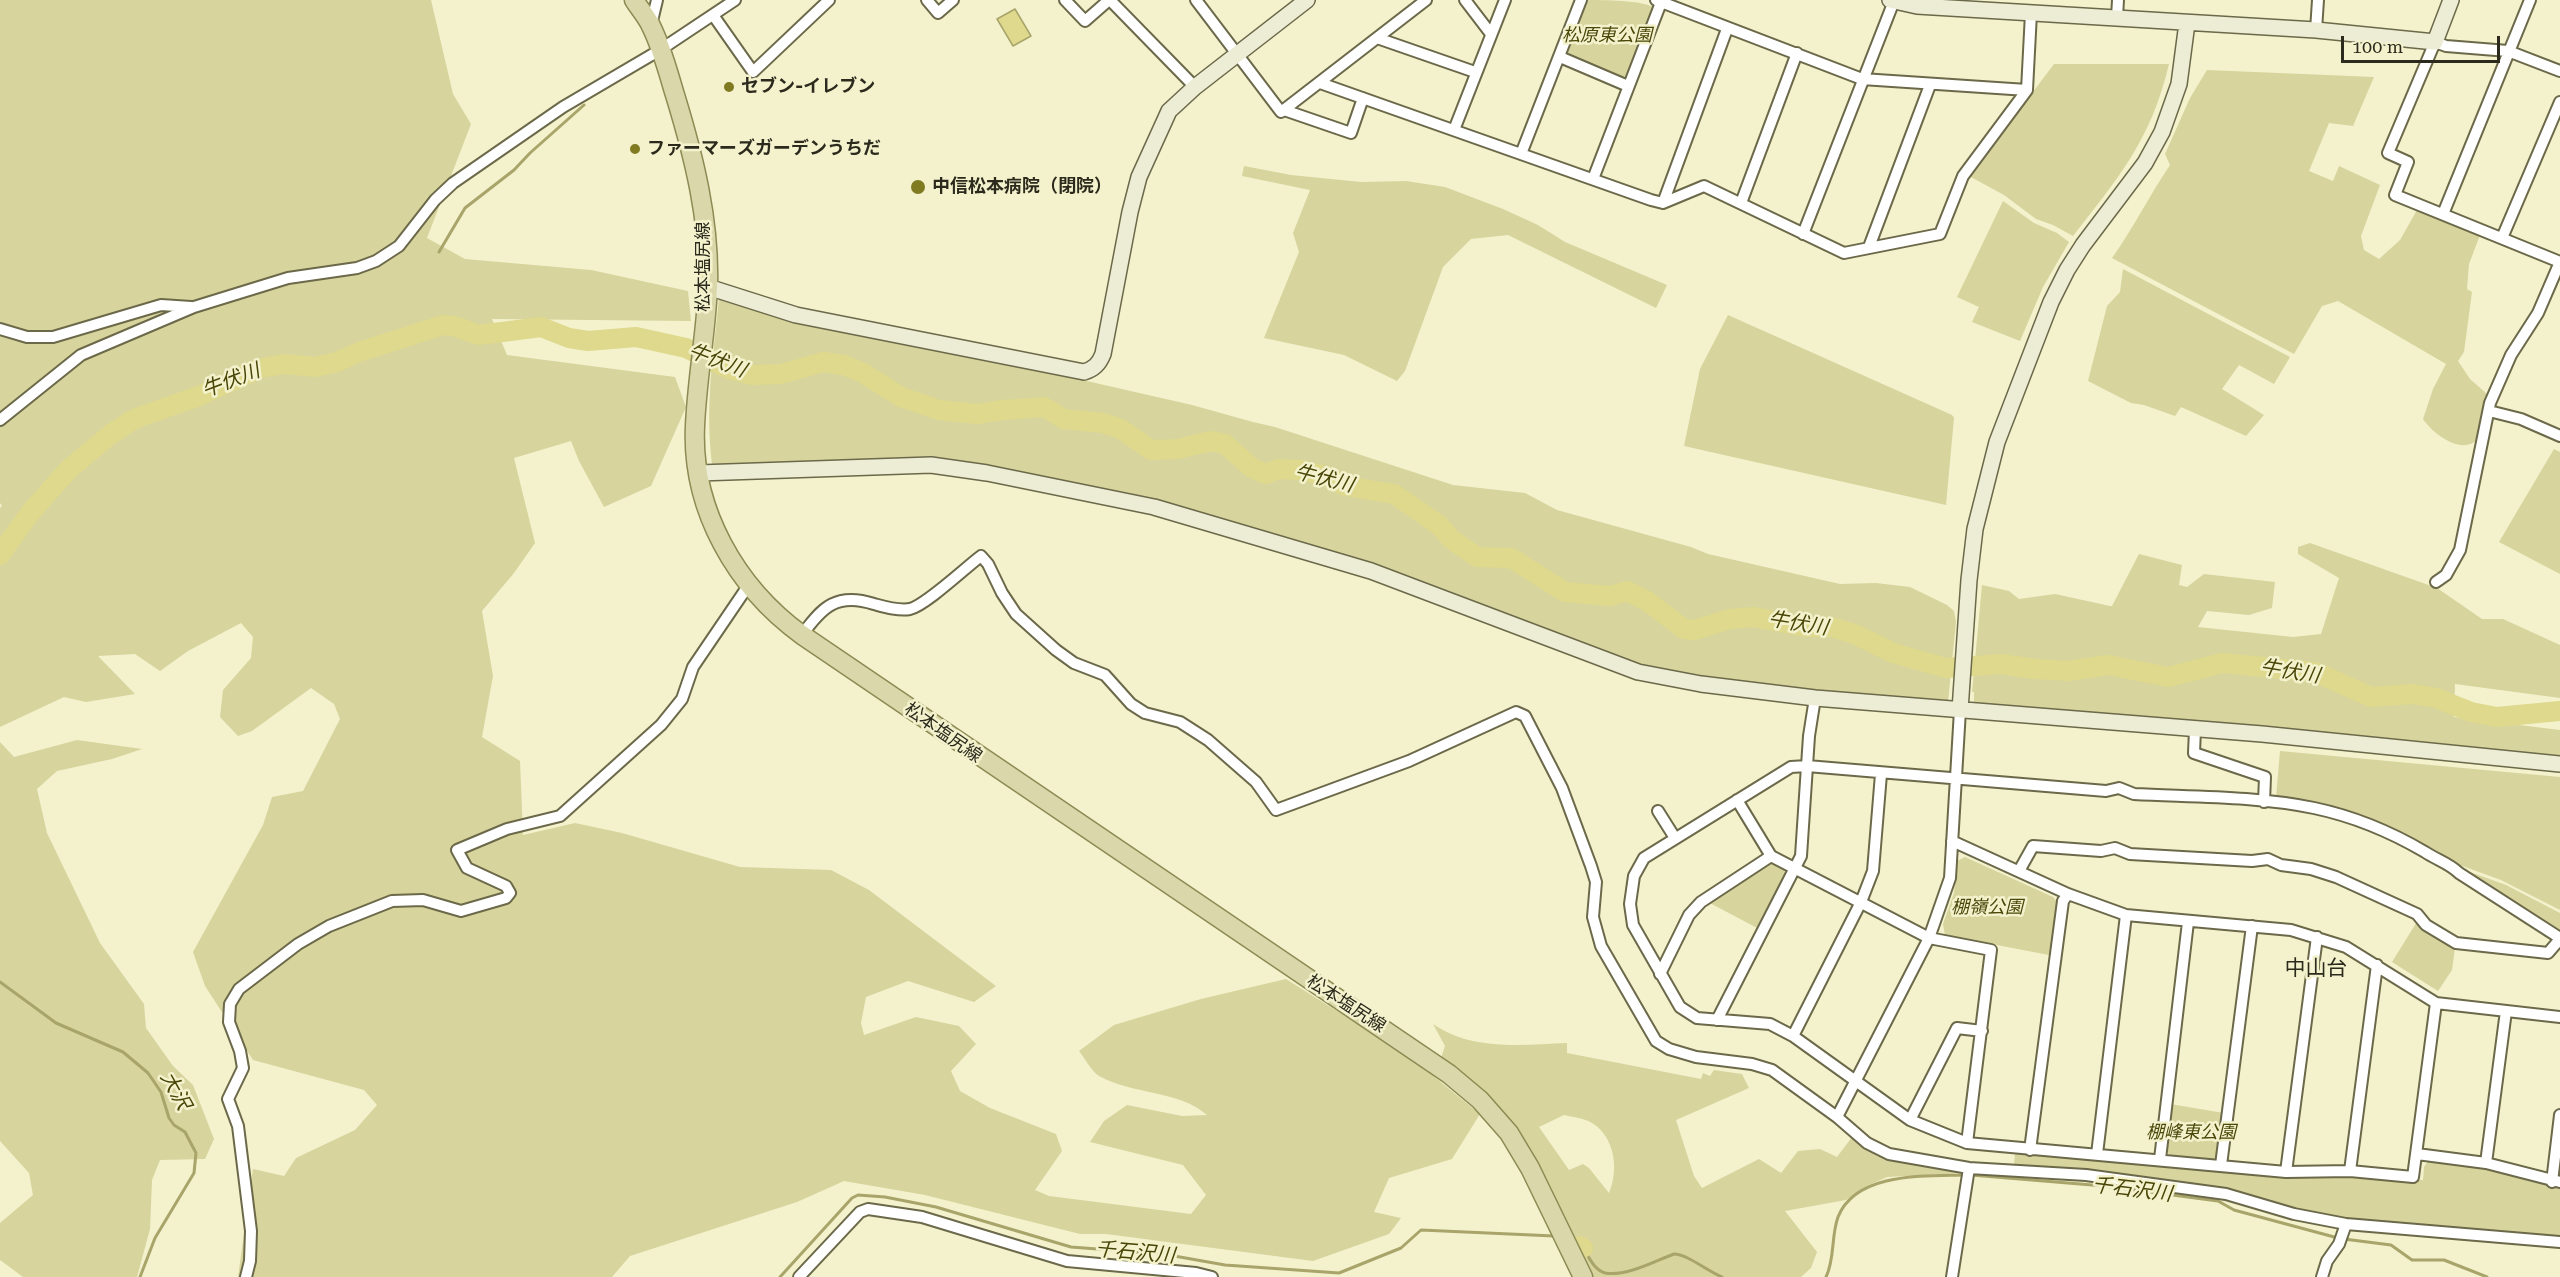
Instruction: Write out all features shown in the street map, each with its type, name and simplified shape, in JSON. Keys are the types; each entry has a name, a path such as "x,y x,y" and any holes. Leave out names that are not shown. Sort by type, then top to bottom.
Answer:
{"main road":[{"name":"松本塩尻線","path":"634,0 651,25 660,50 684,121 700,191 706,238 707,294 695,428 698,468 706,502 720,540 748,586 765,606 801,635 1449,1074 1480,1100 1509,1133 1530,1168 1583,1277"}],"street":[{"path":"651,25 657,0"},
{"path":"0,420 81,355 194,307 288,278 357,268 376,261 399,246 435,200 453,183 563,107 660,50 735,0"},
{"path":"712,15 753,72 829,0"},
{"path":"927,0 938,12 953,0"},
{"path":"1065,0 1085,21 1109,0 1195,87"},
{"path":"1196,0 1281,112 1284,110 1351,133 1363,98"},
{"path":"707,294 796,315 1084,372 1091,369 1100,361 1103,354 1130,212 1139,177 1169,111 1195,87 1307,0"},
{"path":"1284,110 1426,0"},
{"path":"1465,0 1491,34"},
{"path":"1454,130 1504,0"},
{"path":"1521,154 1581,0"},
{"path":"1803,234 1893,0 1917,6 2316,30 2435,42 2446,46 2508,51 2560,71"},
{"path":"2117,17 2118,0"},
{"path":"2316,30 2318,0"},
{"path":"2436,582 2446,575 2460,550 2489,411 2511,355 2538,313 2560,262 2395,195 2408,162 2388,153 2451,0"},
{"path":"2443,214 2530,0"},
{"path":"1593,178 1660,1 1727,29 1863,79 2027,90"},
{"path":"1320,83 1663,203 1704,186 1844,253 1940,234 1963,176 2027,90 2031,13"},
{"path":"1837,1117 1929,938 1950,878 1966,611 1975,529 1997,442 2051,302 2067,270 2145,163 2162,132 2179,84 2187,23"},
{"path":"1663,203 1727,29"},
{"path":"1377,38 1475,72"},
{"path":"1741,203 1797,53"},
{"path":"1560,57 1628,86"},
{"path":"1869,247 1930,85"},
{"path":"2502,238 2560,102"},
{"path":"0,329 27,337 53,338 161,305 194,307"},
{"path":"2489,411 2521,419 2560,436"},
{"path":"698,468 931,465 987,473 1142,504 1371,571 1638,672 1701,684 1815,698 1960,707 2560,764"},
{"path":"801,635 819,612 841,601 851,599 891,609 911,609 981,556 988,564 1002,593 1016,614 1056,650 1074,663 1105,675 1131,704 1145,713 1180,722 1209,740 1257,782 1276,810 1409,761 1516,712 1525,716 1562,788 1591,866 1596,882 1593,917 1601,946 1656,1041 1669,1049 1696,1057 1752,1064 1772,1070 1837,1117 1867,1143 1889,1154 1969,1173 2086,1175 2226,1194 2294,1214 2346,1224 2560,1242"},
{"path":"246,1277 250,1261 251,1231 238,1126 228,1099 243,1068 240,1051 229,1022 230,1004 239,989 298,944 329,926 392,901 423,900 461,911 506,898 510,893 506,886 467,868 457,850 507,829 560,816 661,725 682,699 693,667 748,586"},
{"path":"1717,1020 1801,856 1807,766 1815,698"},
{"path":"2195,729 2194,753 2265,777 2264,802"},
{"path":"2019,871 2033,846 2102,851 2115,848 2130,854 2252,861 2268,859 2281,865 2311,869 2365,889 2417,914 2426,925 2456,943 2548,953 2560,938 2459,873 2448,863 2434,858 2373,825 2314,808 2264,802 2134,794 2119,788 2106,791 1881,774 1807,766 1791,768 1644,858 1635,876 1630,904 1633,925 1680,1007 1696,1018 1770,1024 1793,1036 1910,1120 1967,1143 2286,1172 2350,1171 2413,1177 2436,1003"},
{"path":"1793,1036 1861,902 1873,871 1881,774"},
{"path":"1737,800 1771,856 1929,938 1991,950 1967,1143"},
{"path":"1658,811 1675,838"},
{"path":"1953,841 2068,894 2126,915 2291,930 2346,947 2436,1003 2560,1017"},
{"path":"1660,974 1689,915 1701,902 1771,856"},
{"path":"2030,1150 2063,901 2068,894"},
{"path":"2097,1154 2126,915"},
{"path":"2160,1159 2188,922"},
{"path":"2221,1165 2252,926"},
{"path":"2286,1172 2317,937"},
{"path":"2350,1171 2378,965"},
{"path":"2486,1163 2506,1011"},
{"path":"1910,1120 1958,1028 1982,1031"},
{"path":"2417,1154 2486,1163 2556,1182 2560,1115"},
{"path":"1952,1277 1969,1173"},
{"path":"799,1277 860,1212 868,1209 922,1217 1067,1261 1212,1277"},
{"path":"2322,1277 2327,1261 2339,1244 2346,1224"}],"green space":[{"path":"0,0 431,0 453,94 471,124 427,238 465,259 591,270 688,291 691,321 492,319 507,355 675,377 686,407 651,486 604,507 571,441 514,458 535,543 514,573 482,611 493,676 482,737 520,761 523,835 575,823 622,833 740,867 831,870 869,890 996,986 974,1002 908,981 866,997 861,1023 864,1035 916,1017 959,1026 976,1044 951,1071 960,1091 990,1108 1056,1134 1062,1151 1035,1190 1049,1196 1191,1214 1206,1195 1183,1165 1090,1142 1104,1121 1127,1105 1182,1116 1207,1115 1183,1101 1126,1087 1099,1076 1079,1051 1114,1025 1201,999 1286,979 1410,1057 1480,1114 1452,1159 1389,1178 1374,1212 1401,1218 1389,1234 1313,1261 1106,1234 1080,1234 925,1195 844,1181 797,1202 630,1256 612,1277 238,1277 253,1169 284,1176 296,1158 355,1130 377,1105 364,1090 253,1060 205,986 193,952 263,825 272,797 303,791 340,719 334,704 311,688 252,731 238,736 220,717 223,690 251,658 253,637 241,623 188,651 160,671 135,654 98,656 135,694 86,702 64,697 0,727 0,508 2,506 0,503"},
{"name":"松原東公園","path":"1586,0 1633,2 1654,8 1627,76 1622,77 1570,57 1567,52"},
{"path":"2054,64 2169,64 2153,115 2132,156 2073,236 2036,219 2004,195 1969,176"},
{"path":"2207,70 2374,77 2353,126 2329,123 2309,171 2333,181 2339,166 2380,185 2361,236 2364,250 2379,259 2400,240 2417,210 2480,235 2469,264 2467,289 2472,292 2464,352 2458,361 2470,379 2487,394 2478,439 2471,444 2456,444 2434,431 2423,419 2433,389 2446,364 2338,301 2322,306 2294,354 2112,258 2170,165 2165,154 2190,98"},
{"path":"1244,166 1291,175 1361,182 1406,181 1445,187 1503,209 1538,225 1565,242 1667,285 1656,308 1508,235 1471,239 1443,267 1405,371 1397,381 1344,355 1264,338 1299,252 1293,233 1310,190 1242,176"},
{"path":"2003,201 2034,223 2057,233 2069,242 2043,287 2020,341 1972,322 1979,307 1957,297"},
{"path":"2123,269 2290,357 2274,384 2239,365 2222,389 2264,415 2246,436 2181,407 2175,416 2131,403 2088,381 2107,306 2120,292"},
{"path":"726,296 789,319 845,333 999,361 1192,405 1275,427 1453,485 1525,493 1557,510 1691,547 1708,554 1840,584 1876,583 1910,587 1947,605 1954,611 1956,622 1948,702 1799,690 1667,670 1614,658 1382,567 1127,493 1047,477 945,458 715,465 712,464 709,422 711,381 719,299"},
{"path":"1728,315 1952,415 1954,418 1946,505 1684,446 1700,369"},
{"path":"2554,449 2560,452 2560,574 2499,542"},
{"path":"2310,543 2437,588 2482,619 2503,619 2560,645 2560,698 2455,684 2454,717 2560,730 2560,758 1974,706 1974,692 1972,692 1982,585 2009,591 2019,599 2055,594 2112,606 2139,554 2182,565 2179,585 2187,587 2204,574 2275,582 2272,608 2249,615 2207,611 2198,627 2293,637 2321,634 2339,578 2298,554 2298,547"},
{"path":"77,740 142,749 112,759 57,771 37,789 47,833 100,943 144,1004 146,1028 173,1066 193,1085 214,1139 205,1159 160,1160 152,1180 150,1229 137,1277 23,1277 0,1260 0,1223 33,1195 29,1173 0,1141 0,742 14,757"},
{"path":"2280,751 2560,777 2560,910 2501,880 2457,864 2448,857 2370,819 2310,802 2276,798"},
{"name":"棚嶺公園","path":"1965,857 2053,897 2059,904 2054,956 1945,935 1943,924 1954,893 1957,861"},
{"path":"1775,863 1784,869 1786,876 1759,929 1708,902 1767,865"},
{"path":"2459,868 2506,885 2560,913 2560,930 2558,931"},
{"path":"2418,920 2423,928 2455,948 2452,970 2438,991 2392,962"},
{"path":"1433,1024 1464,1039 1515,1045 1567,1043 1567,1053 1701,1079 1703,1073 1710,1076 1714,1070 1742,1074 1749,1088 1676,1120 1694,1176 1702,1188 1759,1159 1781,1173 1798,1151 1820,1149 1837,1157 1852,1137 1877,1156 1963,1173 1887,1177 1869,1185 1846,1200 1785,1211 1817,1252 1811,1268 1801,1277 1589,1277 1525,1148 1440,1061 1445,1046","holes":["1564,1115 1592,1123 1606,1137 1614,1164 1609,1193 1583,1164 1569,1170 1539,1127"]},
{"name":"棚峰東公園","path":"2170,1104 2224,1113 2220,1153 2214,1159 2170,1155 2164,1149"},
{"path":"2015,1153 2189,1166 2289,1178 2316,1175 2423,1180 2424,1167 2428,1161 2484,1168 2560,1188 2560,1238 2337,1217 2196,1184 2118,1174 2014,1165"}],"shaded area":[{"path":"1015,9 1031,36 1013,46 997,19"}],"waterway":[{"path":"439,252 465,208 514,170 584,105"},
{"name":"牛伏川","path":"0,555 30,513 69,469 111,434 134,419 199,396 261,368 284,364 315,367 337,362 359,352 443,325 454,326 479,335 541,327 569,338 588,341 636,337 686,348 729,369 753,375 781,374 823,362 844,365 863,373 901,397 939,410 977,414 1044,407 1064,419 1103,423 1121,429 1151,450 1178,449 1211,441 1225,444 1252,468 1266,474 1278,469 1301,470 1329,477 1345,486 1394,494 1439,525 1451,539 1477,557 1511,558 1565,592 1610,596 1627,591 1647,601 1684,629 1695,630 1729,619 1754,617 1806,627 1832,627 1857,635 1893,653 1946,668 2001,664 2068,671 2108,665 2168,677 2222,663 2315,672 2371,697 2413,694 2436,698 2471,712 2497,717 2560,711"},
{"name":"大沢","path":"0,982 56,1023 123,1052 148,1073 161,1092 169,1118 174,1125 185,1132 196,1153 194,1173 155,1238 140,1277"},
{"name":"千石沢川","path":"1826,1277 1831,1263 1838,1217 1847,1202 1860,1192 1875,1184 1893,1180 1964,1175"},
{"name":"千石沢川","path":"1971,1175 2104,1186 2218,1201 2234,1210 2338,1238"},
{"name":"千石沢川","path":"780,1277 852,1198 858,1195 885,1197 936,1207 1071,1247 1163,1254 1225,1265 1339,1273 1401,1248 1421,1230 1554,1236"},
{"name":"千石沢川","path":"2344,1239 2391,1245 2412,1260 2444,1260 2487,1277"},
{"name":"千石沢川","path":"1583,1248 1595,1266 1605,1273 1631,1271 1674,1254 1685,1257 1722,1277"}],"place":[{"name":"セブン-イレブン","path":"729,87"},
{"name":"ファーマーズガーデンうちだ","path":"635,149"},
{"name":"中信松本病院（閉院）","path":"918,187"}],"district":[{"name":"中山台","path":"2316,969"}]}
